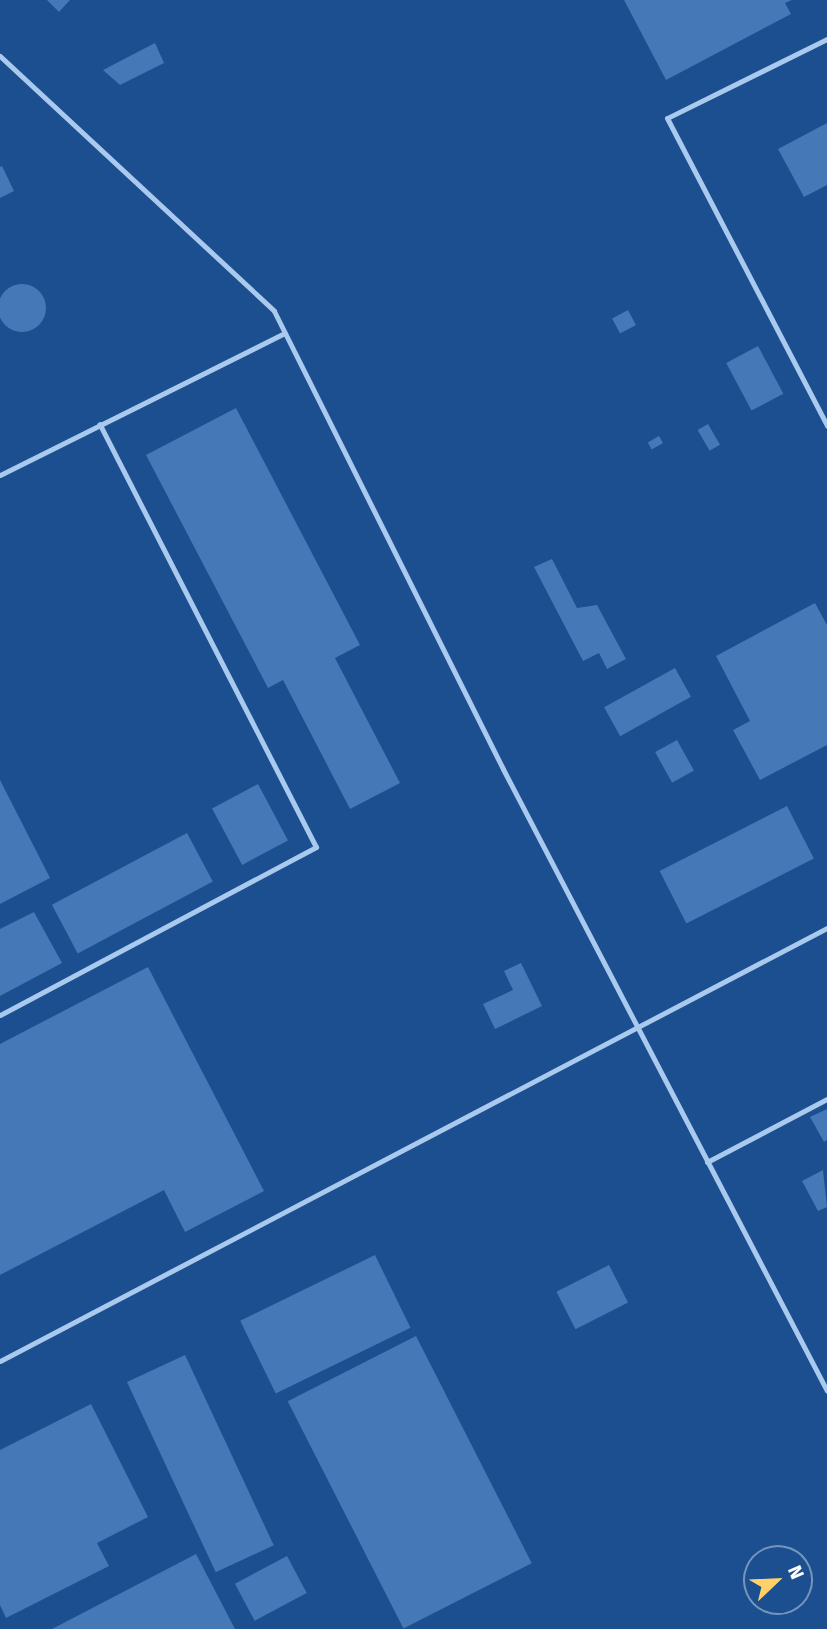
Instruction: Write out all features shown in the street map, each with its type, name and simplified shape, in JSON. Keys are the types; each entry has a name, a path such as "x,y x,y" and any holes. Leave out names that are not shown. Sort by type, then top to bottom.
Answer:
{"lane":[{"path":"827,38 667,118 827,426"},
{"path":"0,56 274,311 636,1027 827,1391"},
{"path":"0,475 285,334"},
{"path":"0,1015 316,847 100,424"},
{"path":"0,1361 827,929"},
{"path":"707,1162 827,1099"}],"building":[{"path":"47,0 70,0 59,12"},
{"path":"624,0 792,0 785,3 791,14 666,80"},
{"path":"155,43 164,63 120,85 103,70"},
{"path":"827,123 827,185 804,197 778,149"},
{"path":"2,166 14,191 0,198 0,167"},
{"path":"22,284 39,291 46,308 39,325 22,332 5,325 -2,308 5,291"},
{"path":"628,310 636,325 620,333 612,318"},
{"path":"758,346 783,394 752,411 726,363"},
{"path":"236,408 360,645 335,658 400,783 350,809 283,680 268,688 146,455"},
{"path":"708,424 720,445 710,451 698,430"},
{"path":"659,436 663,443 652,449 648,442"},
{"path":"552,559 577,608 597,605 626,659 607,669 599,653 583,661 534,567"},
{"path":"815,603 827,625 827,745 760,780 733,730 750,721 716,656"},
{"path":"675,668 691,697 620,736 604,707"},
{"path":"677,740 694,771 672,783 655,752"},
{"path":"0,780 50,878 0,904"},
{"path":"258,784 288,841 242,865 212,808"},
{"path":"787,806 814,859 686,923 660,871"},
{"path":"187,833 213,882 78,953 52,905"},
{"path":"34,912 62,963 0,996 0,929"},
{"path":"521,963 542,1006 495,1029 483,1004 513,990 504,971"},
{"path":"148,967 264,1191 185,1232 164,1190 0,1275 0,1044"},
{"path":"827,1109 827,1140 824,1142 810,1117"},
{"path":"823,1170 827,1207 818,1211 802,1181"},
{"path":"375,1255 411,1328 276,1394 240,1321"},
{"path":"609,1265 628,1302 575,1329 556,1292"},
{"path":"416,1336 532,1563 403,1629 288,1401"},
{"path":"185,1355 274,1545 216,1572 127,1382"},
{"path":"91,1404 148,1517 97,1543 109,1566 6,1618 0,1605 0,1450"},
{"path":"196,1554 235,1629 52,1629"},
{"path":"287,1556 307,1593 255,1621 235,1584"}]}
